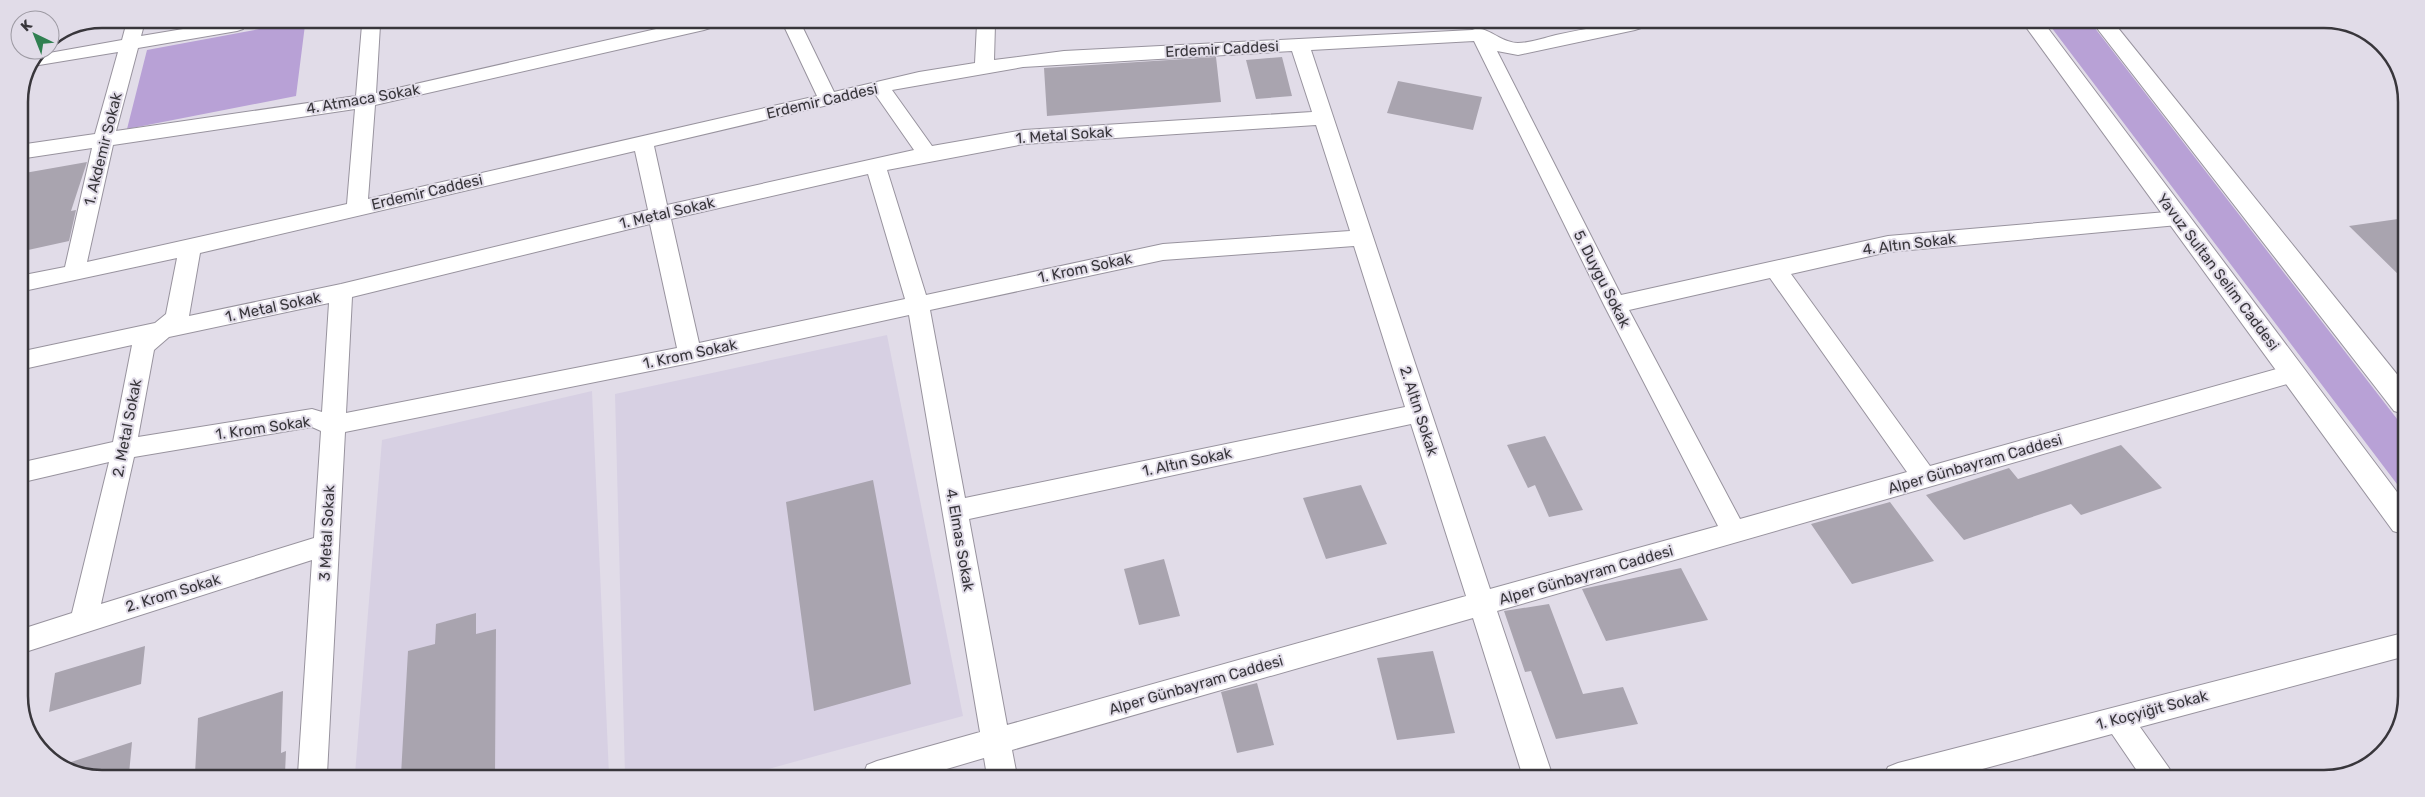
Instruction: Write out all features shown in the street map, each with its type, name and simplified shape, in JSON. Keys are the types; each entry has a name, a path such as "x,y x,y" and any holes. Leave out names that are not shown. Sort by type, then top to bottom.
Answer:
{"main road":[{"name":"Yavuz Sultan Selim Caddesi","path":"2036,28 2398,515"},
{"path":"2107,28 2397,395"}],"street":[{"path":"60,53 132,34 202,28"},
{"path":"357,209 373,28"},
{"name":"4. Atmaca Sokak","path":"28,151 366,101 686,28"},
{"path":"794,28 828,99"},
{"path":"984,67 986,28"},
{"name":"Erdemir Caddesi","path":"28,282 190,248 880,87 984,67 1064,57 1300,46 1477,29 1496,44 1518,49 1615,28"},
{"name":"5. Duygu Sokak","path":"1477,29 1615,306 1734,532"},
{"name":"1. Akdemir Sokak","path":"74,274 104,138 132,34"},
{"name":"2. Altın Sokak","path":"1300,46 1536,770"},
{"path":"880,87 927,154"},
{"name":"1. Metal Sokak","path":"28,359 341,292 660,214 927,154 1024,137 1324,118"},
{"path":"643,142 690,354"},
{"name":"4. Elmas Sokak","path":"876,166 918,304 1001,770"},
{"name":"4. Altın Sokak","path":"1615,306 1888,244 2178,218"},
{"name":"1. Krom Sokak","path":"28,471 124,449 312,418 333,426 690,354 1163,252 1362,238"},
{"name":"2. Metal Sokak","path":"84,621 124,449 143,346 177,318 190,248"},
{"path":"1776,268 1925,478"},
{"name":"3 Metal Sokak","path":"313,770 341,292"},
{"name":"Alper Günbayram Caddesi","path":"898,770 2294,373"},
{"name":"1. Altın Sokak","path":"955,511 1420,413"},
{"name":"2. Krom Sokak","path":"28,639 326,545"},
{"name":"1. Koçyiğit Sokak","path":"1926,770 2398,646"},
{"path":"2118,719 2153,770"}],"shaded area":[{"path":"265,28 305,28 296,96 127,129 147,50"},
{"path":"2052,28 2095,28 2398,420 2398,485"},
{"path":"887,335 963,716 764,770 625,770 615,394"},
{"path":"592,391 609,770 355,770 382,440"}],"building":[{"path":"1216,57 1221,102 1047,116 1044,68"},
{"path":"1282,57 1292,96 1256,99 1246,60"},
{"path":"1398,81 1482,97 1473,130 1387,113"},
{"path":"87,162 71,211 76,210 69,241 28,250 28,172"},
{"path":"2397,219 2397,273 2349,226"},
{"path":"1545,436 1583,510 1549,517 1535,485 1528,488 1507,445"},
{"path":"2121,445 2162,488 2081,515 2071,504 1964,540 1926,495 2009,468 2018,479"},
{"path":"873,480 911,684 814,711 786,502"},
{"path":"1361,485 1387,544 1326,559 1303,498"},
{"path":"1890,502 1934,561 1852,584 1811,524"},
{"path":"1164,559 1180,616 1139,625 1124,569"},
{"path":"1681,568 1708,620 1606,641 1582,589"},
{"path":"1549,604 1583,694 1623,687 1638,724 1556,739 1531,671 1525,672 1504,611"},
{"path":"476,613 476,634 496,629 495,770 401,770 408,651 435,644 436,624"},
{"path":"145,646 141,684 49,712 55,673"},
{"path":"1433,651 1455,733 1397,740 1377,658"},
{"path":"1257,683 1274,745 1237,753 1221,692"},
{"path":"283,691 281,753 286,751 285,770 195,770 198,718"},
{"path":"132,742 129,770 92,769 70,762"}]}
